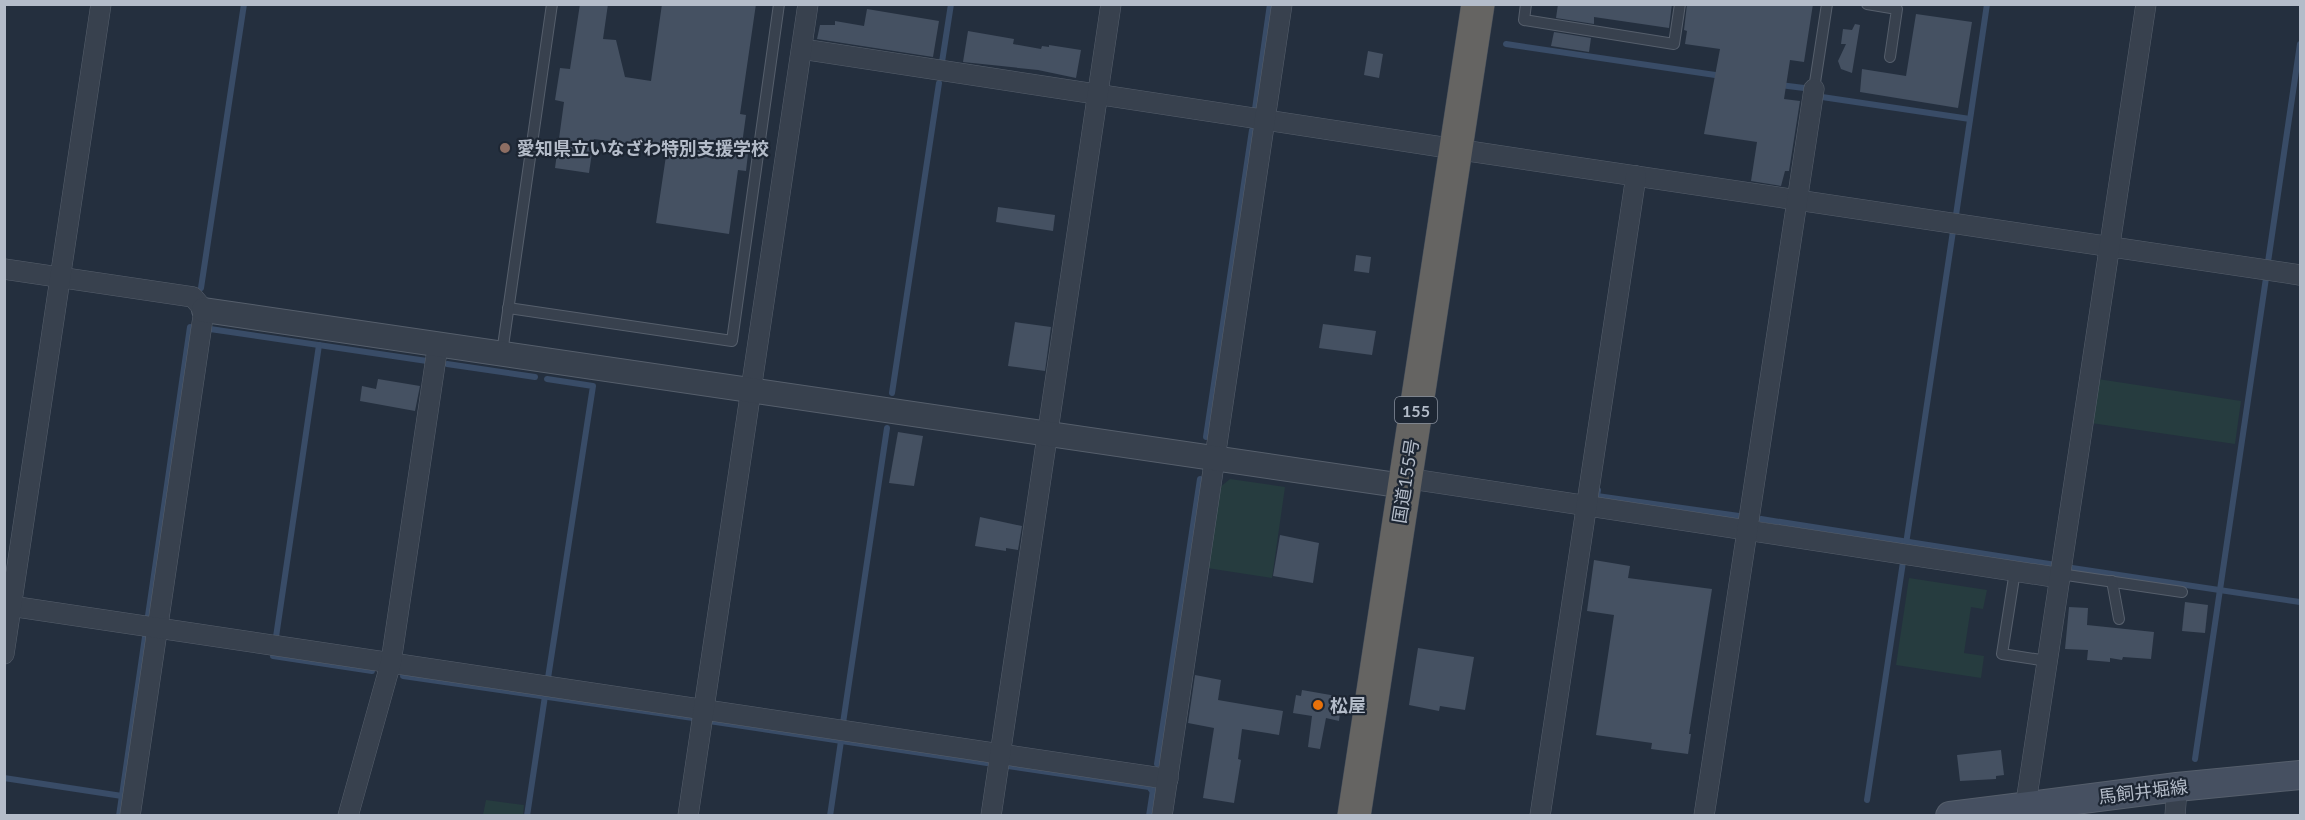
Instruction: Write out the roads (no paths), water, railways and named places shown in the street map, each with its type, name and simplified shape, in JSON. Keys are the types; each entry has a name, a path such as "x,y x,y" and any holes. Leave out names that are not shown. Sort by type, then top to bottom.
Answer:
{"highway":[{"name":"国道155号","path":"1354,816 1478,4"}],"main road":[{"name":"馬飼井堀線","path":"1950,816 2025,811 2177,787 2301,775"}],"street":[{"path":"4,654 8,605 100,4"},
{"path":"688,816 808,4"},
{"path":"991,816 1110,4"},
{"path":"1162,816 1282,4"},
{"path":"2025,811 2146,4"},
{"path":"802,49 1455,149 2301,274"},
{"path":"1704,816 1814,89"},
{"path":"1540,816 1636,176"},
{"path":"4,269 193,297 204,310 1215,458 1586,505 2060,576"},
{"path":"130,816 204,310"},
{"path":"348,816 391,662 438,344"},
{"path":"8,605 1168,779"},
{"path":"2175,816 2177,787"}],"lane":[{"path":"502,354 552,4"},
{"path":"508,308 732,341 779,4"},
{"path":"1526,4 1524,20 1674,44 1680,4"},
{"path":"1814,89 1827,4"},
{"path":"1867,4 1897,9 1890,57"},
{"path":"2015,571 2002,654 2047,661"},
{"path":"2060,576 2112,581 2182,592"},
{"path":"2112,581 2119,619"}],"waterway":[{"path":"201,288 244,4"},
{"path":"942,62 951,4"},
{"path":"1255,109 1270,4"},
{"path":"1956,215 1987,4"},
{"path":"1506,44 1722,76"},
{"path":"2268,262 2300,44"},
{"path":"892,393 939,83"},
{"path":"1780,85 1804,88"},
{"path":"1822,97 1970,119"},
{"path":"1206,437 1252,130"},
{"path":"1906,544 1953,231"},
{"path":"2195,759 2266,278"},
{"path":"148,616 190,327"},
{"path":"210,329 427,361"},
{"path":"276,637 319,345"},
{"path":"447,364 535,377"},
{"path":"547,379 593,386 548,678"},
{"path":"843,723 887,428"},
{"path":"1157,764 1200,479"},
{"path":"1598,490 1597,496 1739,516"},
{"path":"1761,519 2056,565"},
{"path":"1867,800 1903,562"},
{"path":"2072,568 2300,602"},
{"path":"119,816 145,637"},
{"path":"273,656 372,671"},
{"path":"403,676 693,718"},
{"path":"527,816 545,696"},
{"path":"709,721 987,763"},
{"path":"830,816 841,741"},
{"path":"1008,766 1149,787 1153,792"},
{"path":"4,778 122,796"},
{"path":"1149,816 1153,790"}],"place":[{"name":"愛知県立いなざわ特別支援学校","path":"505,148"},
{"name":"松屋","path":"1318,705"}]}
